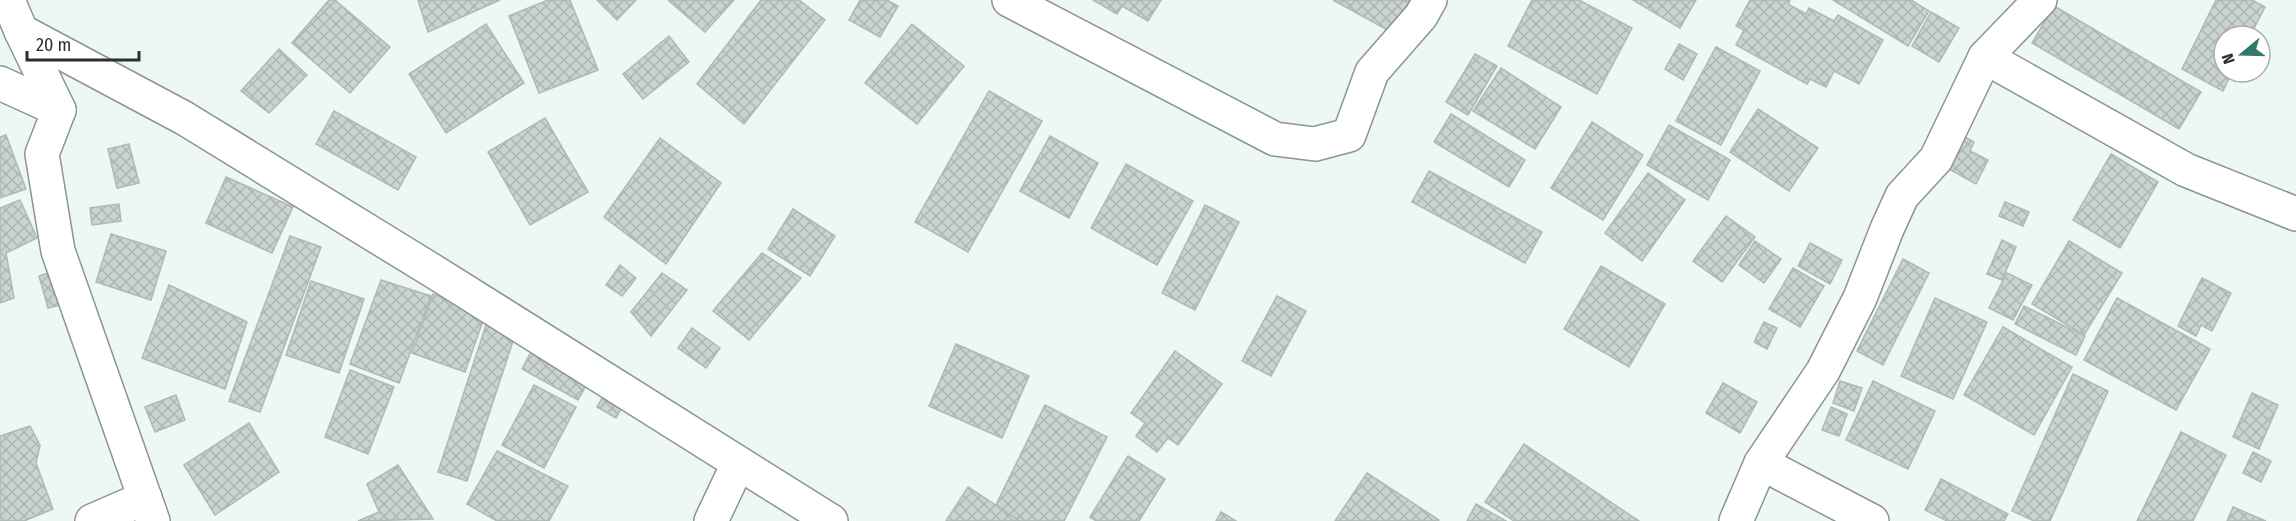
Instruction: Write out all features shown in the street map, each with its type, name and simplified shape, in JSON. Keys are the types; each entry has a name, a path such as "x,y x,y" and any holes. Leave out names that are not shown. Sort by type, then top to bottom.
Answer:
{"street":[{"path":"8,0 59,110 42,154 58,251 149,509 92,521"},
{"path":"1009,0 1275,139 1315,144 1349,135 1372,72 1421,16 1430,0"},
{"path":"1736,521 1761,463 1823,371 1860,298 1902,196 1936,159 1985,57 2040,0"},
{"path":"21,31 184,118 831,521"},
{"path":"1985,57 2186,171 2296,214"},
{"path":"0,82 59,110"},
{"path":"1761,463 1872,521"},
{"path":"711,521 738,464"}],"building":[{"path":"329,0 335,0 390,47 350,93 292,43"},
{"path":"418,0 500,0 428,32"},
{"path":"548,0 570,0 598,70 539,93 509,16"},
{"path":"597,0 636,0 617,20"},
{"path":"668,0 734,0 705,32"},
{"path":"761,0 799,0 825,20 744,124 697,84"},
{"path":"860,0 887,0 898,6 880,37 849,20"},
{"path":"1093,0 1161,0 1148,21 1122,6 1117,14"},
{"path":"1333,0 1410,0 1393,33"},
{"path":"1532,0 1579,0 1632,28 1597,94 1508,46"},
{"path":"1633,0 1696,0 1680,28"},
{"path":"1750,0 1790,0 1788,4 1806,14 1809,8 1834,21 1838,15 1883,40 1859,84 1834,71 1826,87 1810,79 1807,84 1736,45 1744,30 1736,26"},
{"path":"1833,0 1911,0 1929,11 1908,46"},
{"path":"2216,0 2252,0 2265,7 2256,24 2212,24 2212,84 2226,84 2223,91 2182,69"},
{"path":"2054,6 2201,92 2179,129 2032,43"},
{"path":"1931,12 1959,28 1939,62 1912,46"},
{"path":"486,24 524,83 446,133 409,74"},
{"path":"912,24 964,66 917,124 865,83"},
{"path":"669,36 689,62 643,99 623,74"},
{"path":"1679,44 1697,54 1683,80 1665,69"},
{"path":"1716,47 1760,71 1721,145 1676,121"},
{"path":"279,49 307,75 269,113 241,91"},
{"path":"1475,54 1497,66 1468,115 1446,102"},
{"path":"1501,68 1561,107 1535,149 1473,111"},
{"path":"989,91 1042,121 968,252 915,222"},
{"path":"1758,109 1818,148 1789,191 1730,152"},
{"path":"334,111 416,157 398,190 316,144"},
{"path":"1451,114 1525,160 1509,187 1434,142"},
{"path":"545,118 588,192 530,225 488,152"},
{"path":"1592,122 1643,155 1603,220 1551,188"},
{"path":"1669,125 1730,160 1708,200 1647,165"},
{"path":"6,135 26,189 0,198 0,137"},
{"path":"1050,136 1098,163 1069,218 1020,191"},
{"path":"1963,136 1974,142 1970,151 1988,160 1976,184 1947,168"},
{"path":"660,138 721,183 666,264 604,217"},
{"path":"129,144 139,183 117,188 108,149"},
{"path":"2111,154 2158,182 2120,248 2073,220"},
{"path":"1126,164 1193,201 1157,265 1091,228"},
{"path":"1429,171 1542,232 1525,263 1412,202"},
{"path":"1648,173 1685,200 1642,261 1605,233"},
{"path":"226,177 293,207 272,253 206,223"},
{"path":"20,200 37,238 6,253 14,298 0,303 0,208"},
{"path":"2005,202 2029,212 2023,226 1999,216"},
{"path":"119,204 121,221 92,225 90,208"},
{"path":"1205,205 1239,222 1195,310 1162,293"},
{"path":"793,209 835,236 810,276 768,249"},
{"path":"1726,216 1755,237 1722,282 1693,261"},
{"path":"111,234 166,251 151,300 96,282"},
{"path":"290,236 321,247 260,412 229,401"},
{"path":"2002,240 2016,247 2002,280 1987,274"},
{"path":"1755,241 1781,259 1764,283 1739,265"},
{"path":"2069,241 2122,273 2084,335 2032,304"},
{"path":"1810,243 1842,260 1830,284 1798,266"},
{"path":"762,253 801,278 749,340 713,311"},
{"path":"1903,259 1929,273 1883,365 1857,351"},
{"path":"620,265 636,278 622,296 606,285"},
{"path":"1601,266 1665,304 1629,367 1564,329"},
{"path":"1793,268 1824,286 1800,327 1769,309"},
{"path":"55,271 64,304 48,308 39,276"},
{"path":"662,273 687,290 651,336 631,312"},
{"path":"2007,273 2032,285 2013,320 1989,308"},
{"path":"2202,278 2231,293 2212,331 2201,325 2196,336 2178,326"},
{"path":"381,280 431,296 399,383 350,364"},
{"path":"311,281 364,299 339,373 286,355"},
{"path":"169,285 247,322 225,389 142,358"},
{"path":"433,294 486,312 465,372 412,353"},
{"path":"1277,296 1306,311 1271,376 1242,361"},
{"path":"1935,298 1987,322 1953,399 1901,376"},
{"path":"2117,298 2210,349 2176,410 2084,360"},
{"path":"2024,306 2085,336 2076,355 2015,324"},
{"path":"487,322 516,332 467,481 438,472"},
{"path":"1764,322 1777,328 1767,349 1754,342"},
{"path":"2003,327 2072,367 2034,435 1964,395"},
{"path":"692,328 720,348 706,368 678,348"},
{"path":"535,344 592,375 578,400 522,369"},
{"path":"956,344 1029,376 1002,438 929,406"},
{"path":"1175,351 1222,384 1178,445 1168,438 1157,452 1136,436 1145,423 1131,413"},
{"path":"350,370 394,387 368,454 325,437"},
{"path":"2073,374 2108,391 2050,521 2034,521 2012,511"},
{"path":"1840,381 1862,388 1854,411 1833,403"},
{"path":"1873,381 1935,411 1908,469 1846,440"},
{"path":"1723,383 1757,402 1740,433 1706,413"},
{"path":"534,385 576,407 544,468 502,445"},
{"path":"608,388 627,398 616,418 597,407"},
{"path":"2252,393 2278,405 2259,449 2233,437"},
{"path":"176,395 185,420 155,432 145,407"},
{"path":"1045,405 1107,437 1064,521 988,521"},
{"path":"1831,407 1847,414 1839,436 1822,430"},
{"path":"249,423 279,472 215,515 184,465"},
{"path":"30,426 40,445 36,463 53,509 24,521 0,521 0,436"},
{"path":"2181,432 2226,455 2193,521 2137,521"},
{"path":"1524,444 1639,521 1514,521 1485,502"},
{"path":"497,451 568,486 549,521 497,521 467,504"},
{"path":"2253,452 2271,461 2261,482 2243,473"},
{"path":"1128,456 1165,479 1139,521 1096,521 1090,517"},
{"path":"398,465 433,519 358,521 379,512 367,484"},
{"path":"1367,473 1439,520 1335,521"},
{"path":"1941,479 2008,514 2004,521 1947,521 1925,510"},
{"path":"968,487 1020,521 946,521"},
{"path":"1476,504 1506,521 1467,521"},
{"path":"2233,507 2266,521 2227,521"},
{"path":"1221,512 1236,521 1216,521"}]}
